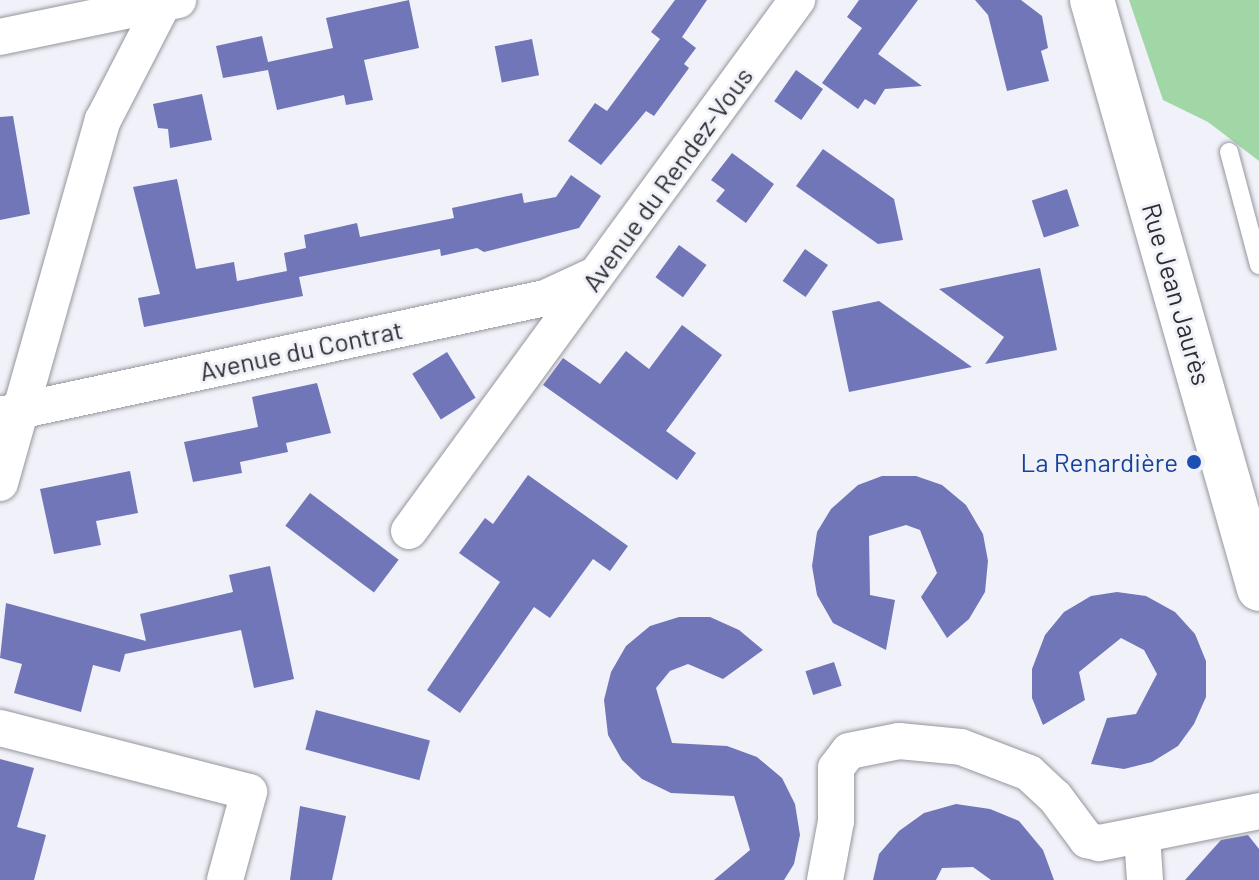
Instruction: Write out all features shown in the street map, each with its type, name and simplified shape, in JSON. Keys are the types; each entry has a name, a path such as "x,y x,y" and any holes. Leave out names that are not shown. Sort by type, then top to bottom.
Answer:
{"street":[{"name":"Avenue du Rendez-Vous","path":"409,531 797,0"},
{"name":"Rue Jean Jaurès","path":"1092,0 1259,589"},
{"path":"0,37 169,1"},
{"path":"0,483 10,413 103,120 169,1"},
{"name":"Avenue du Contrat","path":"10,413 545,298 598,274"},
{"path":"0,728 249,792 225,880"},
{"path":"825,880 836,821 836,768 849,751 899,741 972,750 1029,773 1055,797 1087,840 1099,843 1259,811"},
{"path":"1142,836 1145,880"}],"lane":[{"path":"1229,152 1259,265"}],"green space":[{"path":"1129,0 1259,0 1259,161 1208,122 1163,100"}],"building":[{"path":"409,0 419,48 364,60 373,100 346,105 344,95 277,110 268,70 223,78 216,46 262,36 268,62 333,48 326,18"},
{"path":"675,0 707,0 682,37 696,48 684,64 689,68 654,116 646,111 601,165 568,141 595,103 607,111 660,39 651,32"},
{"path":"859,0 918,0 878,54 922,86 885,89 875,105 865,99 858,109 822,83 862,28 847,17"},
{"path":"975,0 1021,0 1042,16 1048,48 1041,51 1049,81 1007,91 988,15"},
{"path":"532,39 539,75 502,83 495,46"},
{"path":"796,70 823,89 801,120 774,101"},
{"path":"202,94 212,140 170,148 168,129 158,128 153,104"},
{"path":"13,116 30,214 0,220 0,117"},
{"path":"823,149 894,199 903,240 878,244 796,186"},
{"path":"732,153 774,184 746,223 716,201 725,190 711,180"},
{"path":"571,175 601,196 579,228 484,252 477,248 441,256 440,249 299,277 303,296 144,327 138,298 160,294 133,187 177,179 196,269 234,262 237,281 287,271 284,253 306,248 304,235 357,223 360,237 454,218 452,208 522,193 524,203 556,197"},
{"path":"1067,189 1079,226 1044,238 1032,200"},
{"path":"679,245 707,265 683,297 655,277"},
{"path":"805,249 828,265 806,297 783,281"},
{"path":"1040,268 1057,350 985,364 1004,337 939,289"},
{"path":"879,301 972,367 849,392 832,311"},
{"path":"682,325 722,355 666,431 696,453 677,480 543,385 563,358 600,384 626,351 649,369"},
{"path":"447,352 476,398 441,420 412,374"},
{"path":"317,383 331,433 286,443 288,452 240,462 242,473 193,482 184,442 258,427 252,397"},
{"path":"130,471 138,513 96,521 101,545 54,554 40,489"},
{"path":"528,475 628,546 610,571 593,559 550,618 534,607 460,713 427,690 500,582 459,553 485,518 493,524"},
{"path":"882,476 916,476 942,485 966,505 983,534 988,561 985,592 969,619 947,638 921,597 937,573 920,530 906,525 869,536 870,595 895,600 886,650 833,623 817,595 812,566 817,532 831,509 858,485"},
{"path":"310,493 399,560 374,593 285,526"},
{"path":"270,566 294,679 254,688 241,630 125,654 120,672 93,665 81,712 14,693 22,664 0,658 6,603 146,641 140,614 233,592 229,575"},
{"path":"1117,592 1146,596 1175,612 1195,634 1206,661 1206,697 1194,724 1178,746 1152,762 1124,769 1091,764 1107,718 1136,714 1157,674 1144,650 1121,638 1079,672 1085,700 1043,725 1032,698 1032,669 1045,635 1064,612 1091,596"},
{"path":"679,617 710,617 739,630 763,650 723,679 688,664 670,671 656,688 672,743 727,746 757,757 782,778 795,804 800,835 794,864 784,880 714,880 750,850 734,796 671,793 642,779 622,760 608,735 604,700 611,672 626,646 650,626"},
{"path":"834,662 842,686 813,695 805,671"},
{"path":"316,710 430,741 419,780 305,750"},
{"path":"0,759 34,768 17,827 46,835 34,880 0,880"},
{"path":"956,804 990,809 1019,821 1043,850 1054,880 991,880 973,867 942,868 936,880 873,880 879,854 899,831 924,813"},
{"path":"300,806 346,816 332,880 290,880"},
{"path":"1248,835 1259,849 1259,880 1185,880 1221,840"}],"place":[{"name":"La Renardière","path":"1194,462"}]}
